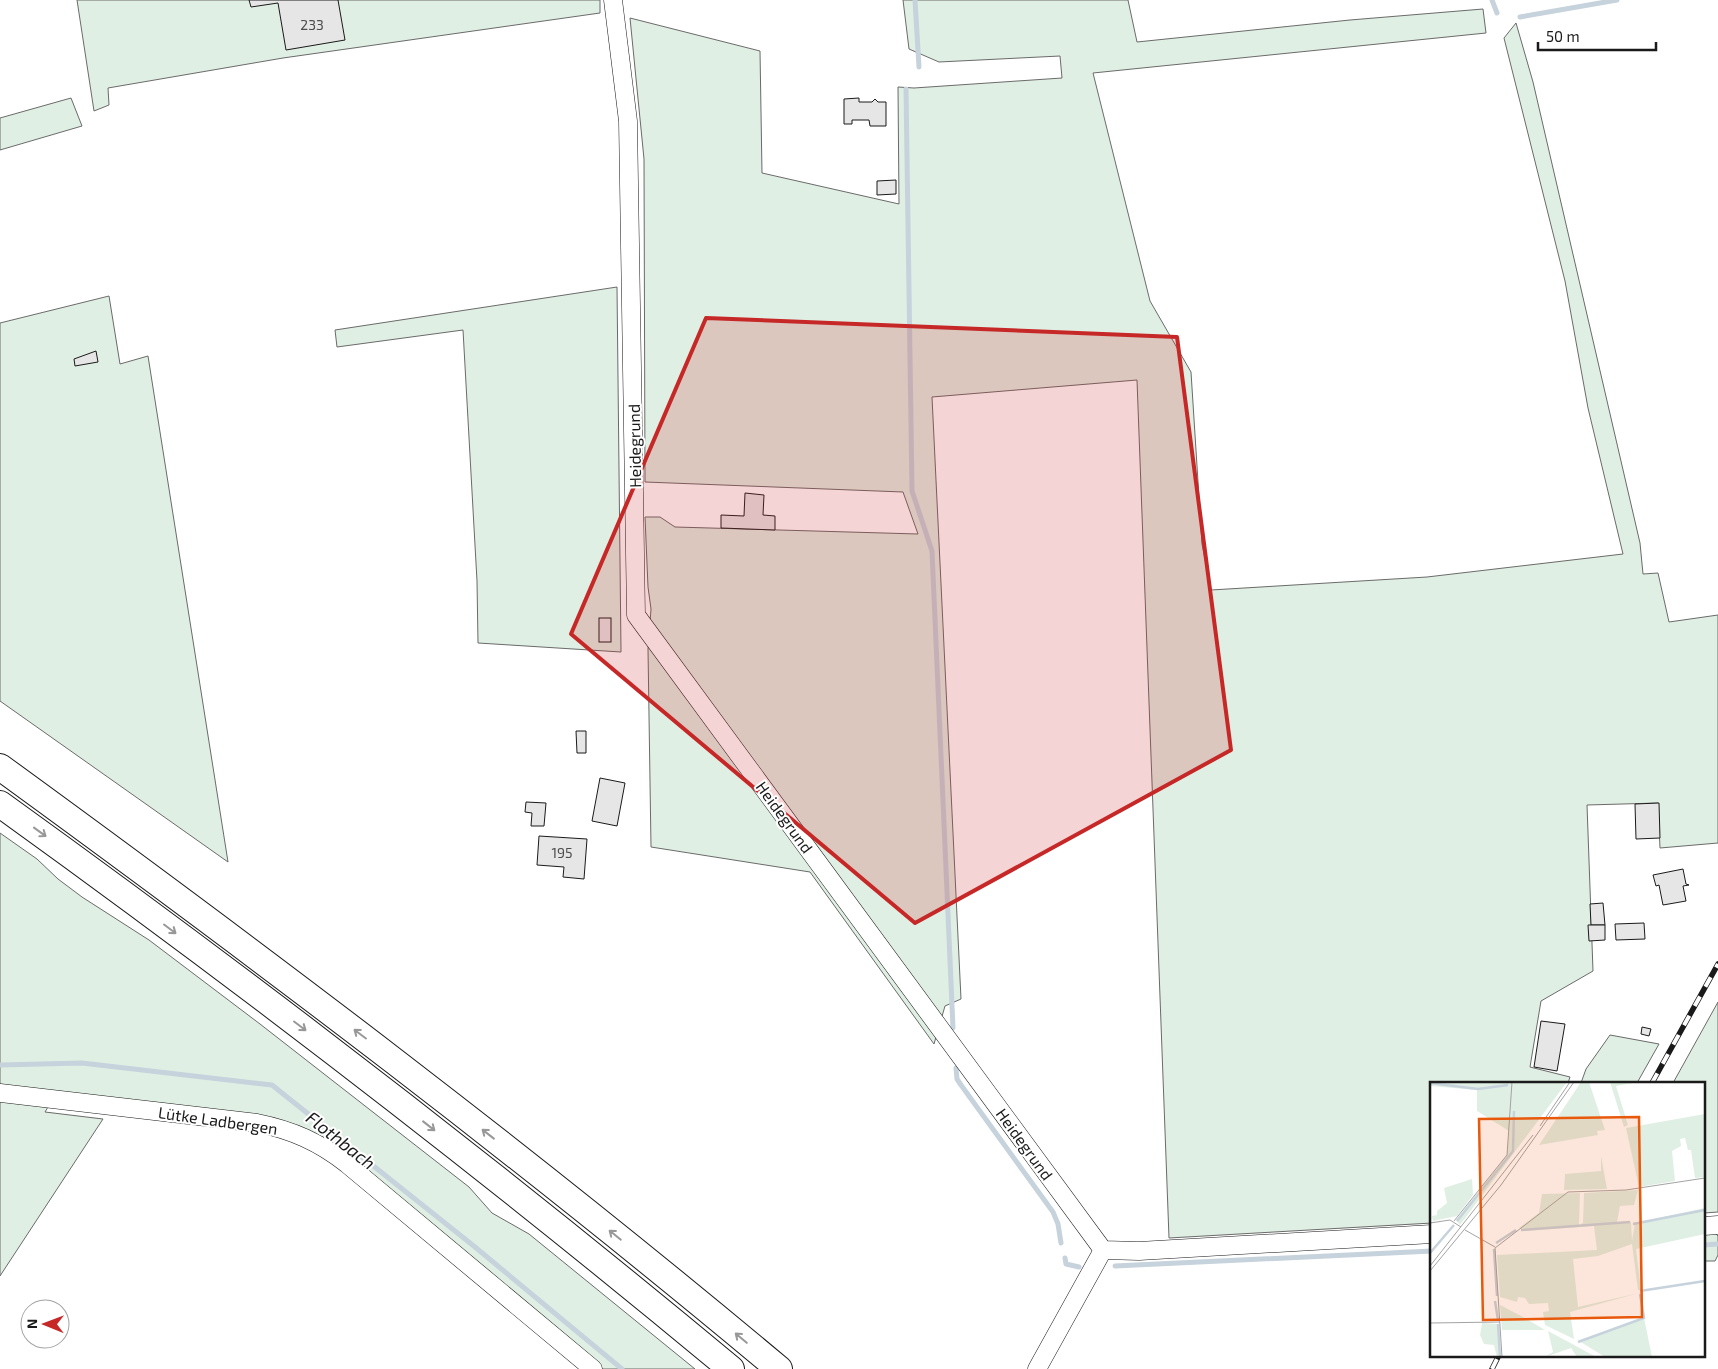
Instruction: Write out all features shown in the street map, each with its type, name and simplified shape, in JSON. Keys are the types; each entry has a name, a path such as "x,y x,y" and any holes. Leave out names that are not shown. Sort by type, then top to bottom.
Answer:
{"highway":[{"path":"0,766 398,1063 568,1197 779,1369"},
{"path":"0,804 246,985 380,1088 529,1205 731,1369"}],"street":[{"name":"Heidegrund","path":"613,0 628,121 636,616 1103,1250"},
{"name":"Lütke Ladbergen","path":"0,1093 257,1123 291,1131 307,1138 347,1164 593,1369"},
{"path":"1036,1369 1103,1250 1139,1251 1430,1234"}],"highlighted area":[{"path":"706,318 1177,337 1231,750 915,923 571,634"}],"green space":[{"path":"77,0 600,0 600,13 283,58 108,88 109,105 94,111"},
{"path":"903,0 1128,0 1137,42 1350,20 1483,9 1486,33 1093,73 1150,301 1191,372 1202,544 1211,590 1427,577 1623,554 1588,408 1565,281 1504,38 1516,23 1533,82 1640,543 1643,574 1658,573 1669,622 1718,615 1718,843 1660,848 1658,803 1587,805 1593,971 1541,1001 1530,1067 1570,1077 1568,1082 1430,1082 1430,1223 1169,1238 1137,380 932,397 961,999 945,1006 934,1044 810,872 651,847 648,649 651,609 648,587 645,517 660,517 675,527 918,534 903,492 645,482 644,159 630,18 760,51 762,173 899,204 898,87 914,88 1062,78 1060,56 939,62 909,49"},
{"path":"71,98 82,126 0,150 0,118"},
{"path":"617,287 621,652 478,643 477,581 463,330 337,347 335,330"},
{"path":"109,296 120,364 148,356 228,862 0,701 0,323"},
{"path":"0,833 37,859 58,879 82,897 149,940 260,1024 469,1187 492,1213 529,1234 695,1369 600,1369 324,1142 0,1088"},
{"path":"1718,1002 1718,1212 1706,1213 1706,1082 1674,1082"},
{"path":"1610,1035 1659,1044 1638,1082 1581,1082 1586,1069"},
{"path":"0,1100 48,1107 45,1112 103,1119 0,1276"},
{"path":"1715,1233 1718,1236 1718,1255 1715,1261 1706,1261 1706,1234"}],"building":[{"path":"249,0 338,0 345,40 286,50 278,3 251,7"},
{"path":"859,98 859,102 872,102 875,99 878,102 886,102 886,126 870,126 869,120 852,120 852,124 844,124 844,99"},
{"path":"896,180 896,194 877,195 877,181"},
{"path":"96,351 98,362 75,366 74,359"},
{"path":"745,493 764,495 763,515 775,516 775,530 721,528 721,515 744,516"},
{"path":"599,618 611,618 611,642 599,642"},
{"path":"576,731 586,731 586,753 577,753"},
{"path":"600,778 625,783 617,826 592,821"},
{"path":"526,802 546,803 544,826 531,826 532,813 525,812"},
{"path":"1659,803 1660,838 1636,839 1635,804"},
{"path":"539,836 587,839 584,879 563,877 564,867 537,865"},
{"path":"1683,869 1686,884 1689,885 1683,886 1686,901 1663,905 1659,885 1656,886 1653,875"},
{"path":"1603,903 1605,925 1591,925 1590,904"},
{"path":"1644,923 1645,939 1616,940 1615,924"},
{"path":"1588,925 1605,925 1605,940 1589,941"},
{"path":"1541,1021 1565,1024 1557,1071 1534,1067"},
{"path":"1642,1027 1651,1029 1649,1036 1641,1034"}],"waterway":[{"path":"915,0 919,67"},
{"path":"1492,0 1497,13"},
{"path":"1520,17 1617,0"},
{"path":"906,89 912,491 932,551 953,1028"},
{"name":"Flothbach","path":"0,1065 82,1063 272,1085 475,1247 622,1369"},
{"path":"956,1068 957,1079 961,1085 1053,1212 1058,1224 1061,1243"},
{"path":"1706,1245 1718,1244"},
{"path":"1115,1266 1430,1251"},
{"path":"1065,1258 1066,1264 1079,1267"}],"railway":[{"path":"1653,1082 1718,964"},
{"path":"1492,1369 1498,1356"}]}
